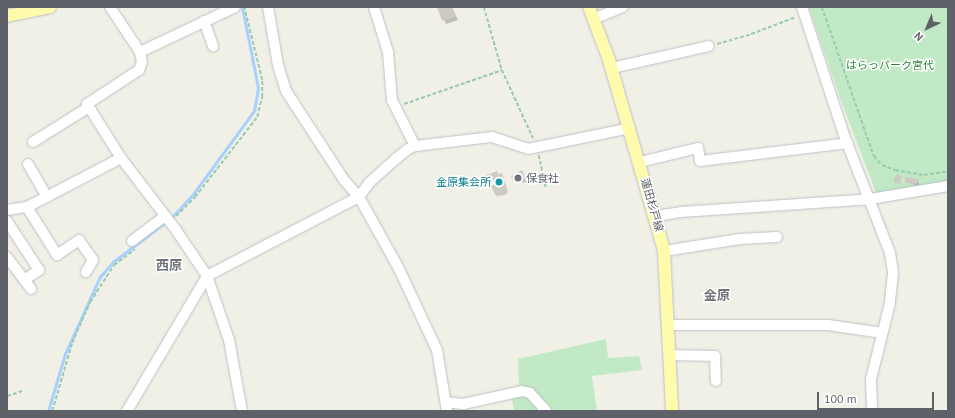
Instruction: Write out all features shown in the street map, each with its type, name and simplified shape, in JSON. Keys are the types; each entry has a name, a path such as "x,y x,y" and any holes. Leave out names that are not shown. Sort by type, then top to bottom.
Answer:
{"main road":[{"path":"7,16 50,7"},
{"name":"蓮田杉戸線","path":"589,7 612,68 656,216 664,251 669,325 672,411"}],"street":[{"path":"110,7 140,52 142,62 139,70 87,104 121,158 165,216 207,276 229,340 242,411"},
{"path":"140,52 234,7"},
{"path":"268,7 278,65 286,91 344,180 359,197 429,327 437,350 447,406 522,391 530,393 546,411"},
{"path":"374,7 388,52 395,107 415,146"},
{"path":"593,19 623,7"},
{"path":"803,10 848,143 890,253 893,273 890,303 871,379 872,411"},
{"path":"204,22 213,46"},
{"path":"612,68 709,46"},
{"path":"33,142 89,107"},
{"path":"127,411 207,276 272,244 359,197 369,183 408,149 415,146 492,137 528,149 630,128"},
{"path":"640,162 698,148 700,161 848,143"},
{"path":"7,210 27,206 47,197 121,158"},
{"path":"28,164 47,197"},
{"path":"656,216 681,212 870,199 948,186"},
{"path":"27,206 57,255 79,240 93,260 86,272"},
{"path":"132,241 165,216"},
{"path":"7,220 39,270 24,280"},
{"path":"664,251 740,239 777,237"},
{"path":"7,257 31,289"},
{"path":"669,325 828,325 882,333"},
{"path":"670,356 715,356 716,381"}],"path":[{"path":"484,7 502,70 537,148 546,187"},
{"path":"822,7 874,156 882,165 895,170 924,174 948,171"},
{"path":"709,46 751,34 803,10"},
{"path":"395,107 502,70"},
{"path":"7,396 22,391"}],"green space":[{"name":"はらっパーク宮代","path":"809,7 948,7 948,184 877,195 840,98"},
{"path":"606,339 608,358 639,356 642,370 592,376 597,411 514,411 512,397 519,385 518,359"}],"building":[{"path":"437,7 452,7 456,16 442,21"},
{"name":"保食社","path":"522,170 526,180 513,181 511,176"},
{"name":"金原集会所","path":"497,171 498,174 502,173 504,179 508,192 505,195 496,196 491,186 495,184 493,179 488,181 485,176"},
{"path":"896,174 902,176 900,184 893,182"},
{"path":"905,177 918,179 917,184 905,183"}],"waterway":[{"path":"171,218 194,193 254,111 258,88 242,7"},
{"path":"48,411 65,354 100,277 113,262 167,221"}],"place":[{"name":"保食社","path":"518,178"},
{"name":"金原集会所","path":"499,182"}],"district":[{"name":"西原","path":"169,266"},
{"name":"金原","path":"717,296"}]}
